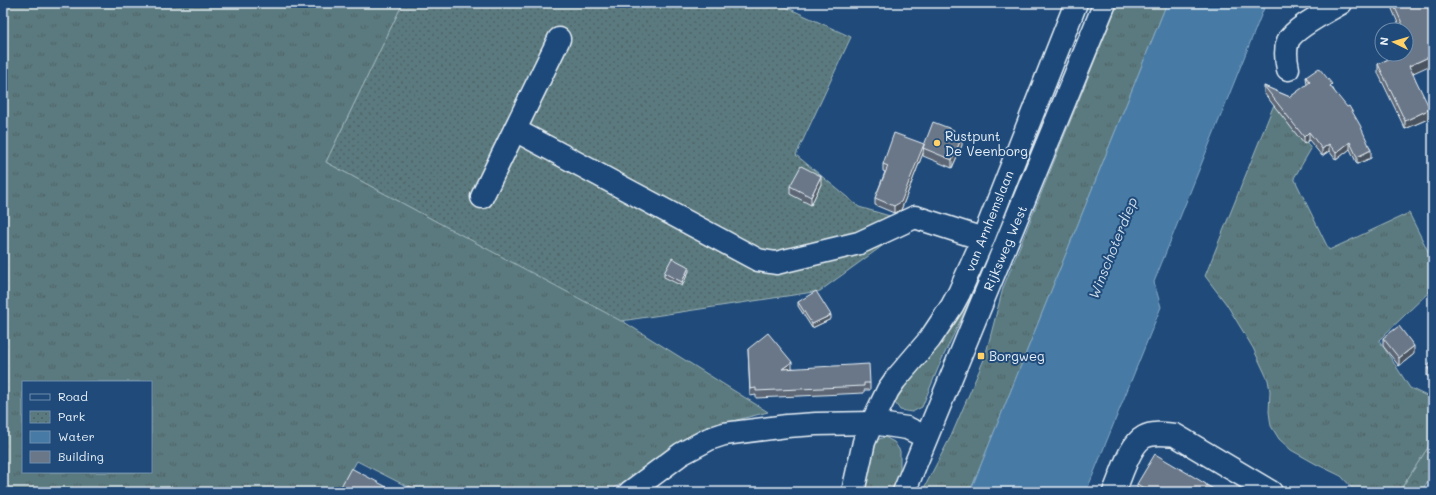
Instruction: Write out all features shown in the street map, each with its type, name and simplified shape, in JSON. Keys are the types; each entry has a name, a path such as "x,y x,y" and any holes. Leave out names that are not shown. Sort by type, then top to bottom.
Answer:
{"street":[{"name":"van Arnhemslaan","path":"872,423 888,390 930,339 952,306 983,239 1076,3"},
{"name":"Rijksweg West","path":"904,492 1058,121 1105,3"},
{"path":"1288,69 1286,58 1288,42 1294,32 1341,3"},
{"path":"482,196 559,39"},
{"path":"515,130 758,260 776,263 859,243 915,217 983,239"},
{"path":"630,492 681,454 709,439 724,434 787,426 872,423 907,428 926,437"},
{"path":"852,492 864,442 872,423"},
{"path":"1114,492 1132,449 1144,437 1158,434 1175,435 1271,492"}],"green space":[{"path":"3,3 403,3 326,162 624,322 768,412 725,423 698,433 672,448 609,492 418,492 357,461 339,492 3,492"},
{"path":"403,3 777,3 851,37 796,155 859,207 914,223 820,291 621,321 326,162"},
{"path":"1118,3 1167,3 970,492 922,492 952,434 985,357 1003,288"},
{"path":"1277,97 1311,149 1294,178 1329,250 1409,213 1433,261 1433,288 1379,340 1410,388 1433,399 1433,440 1399,492 1356,492 1341,476 1291,450 1279,439 1271,426 1269,412 1270,391 1268,380 1253,348 1227,305 1205,276"},
{"path":"974,285 973,294 942,359 922,407 912,412 900,410 894,401"},
{"path":"885,437 894,442 900,451 900,474 892,492 862,492 873,441"},
{"path":"1433,440 1433,473 1421,492 1399,492"}],"water":[{"name":"Winschoterdiep","path":"1167,3 1266,3 1154,282 1161,307 1086,492 970,492"}],"building":[{"path":"1393,3 1433,3 1433,55 1409,66 1430,109 1405,121 1378,64 1382,62 1414,62 1414,22 1401,22"},
{"path":"1319,68 1332,84 1330,86 1347,107 1349,106 1360,125 1371,150 1357,157 1350,142 1336,153 1329,144 1322,149 1309,132 1304,137 1264,86 1290,97 1310,82 1306,77"},
{"path":"933,122 954,130 953,133 962,137 952,160 923,148"},
{"path":"894,133 924,144 901,202 894,206 875,198 888,166 883,164"},
{"path":"801,166 821,176 811,197 790,186"},
{"path":"672,258 689,267 682,282 664,273"},
{"path":"816,291 831,315 812,324 798,302"},
{"path":"1399,326 1414,346 1399,358 1383,338"},
{"path":"768,333 792,362 782,369 869,364 870,383 864,383 864,386 756,391 756,388 750,389 748,349"},
{"path":"1433,358 1433,372 1427,368"},
{"path":"1155,454 1219,492 1151,492 1137,484"},
{"path":"351,468 396,492 338,492"},
{"path":"409,486 422,492 406,492"}],"place":[{"name":"Rustpunt De Veenborg","path":"937,143"},
{"name":"Borgweg","path":"981,356"}]}
